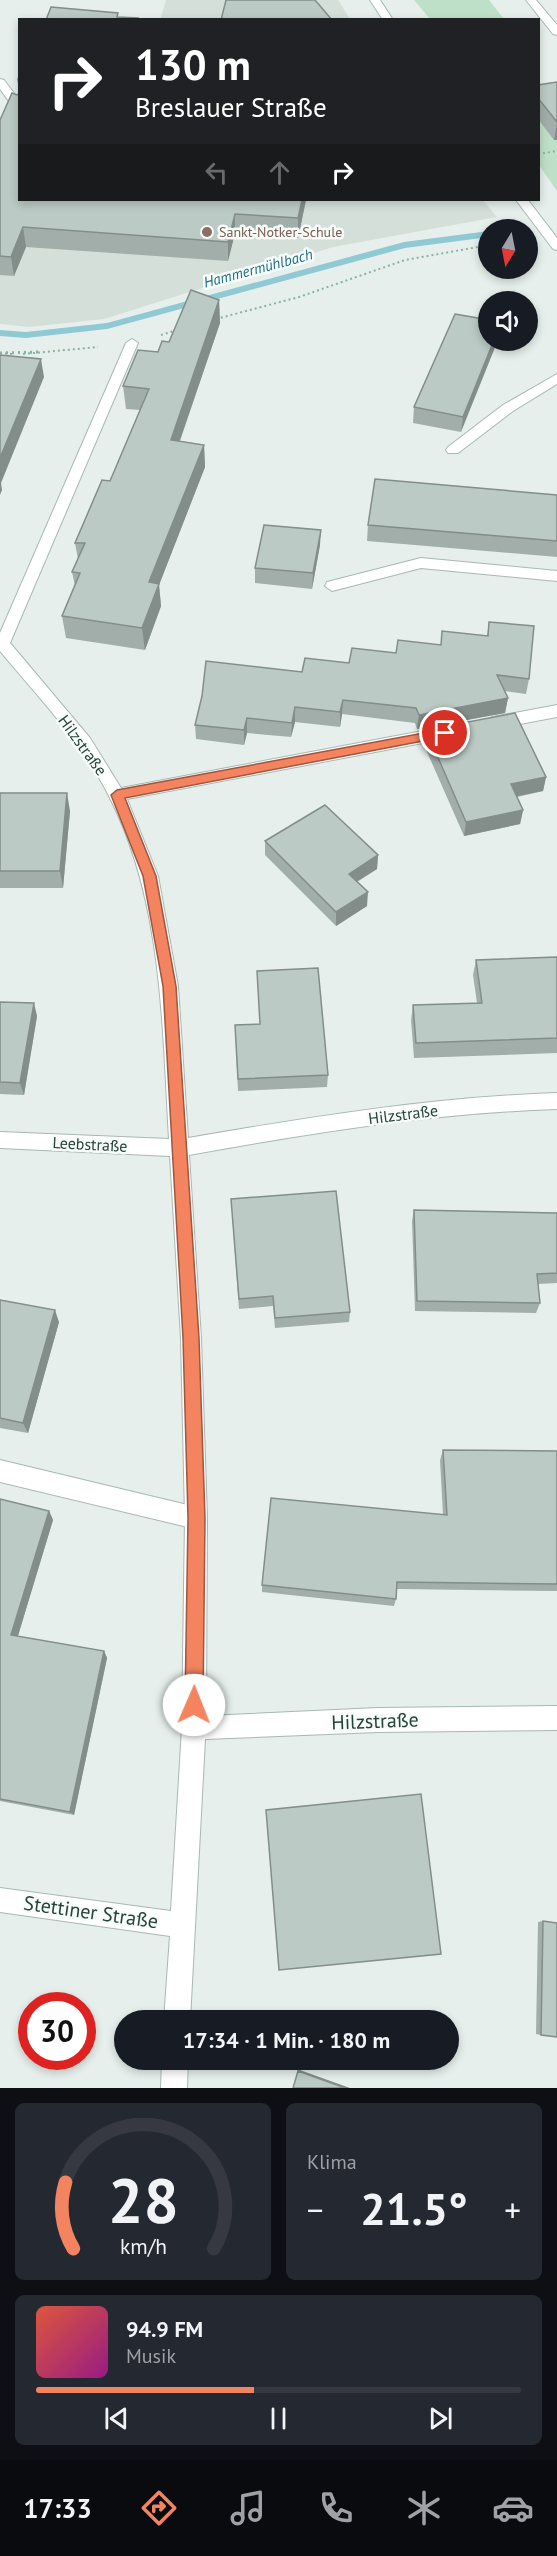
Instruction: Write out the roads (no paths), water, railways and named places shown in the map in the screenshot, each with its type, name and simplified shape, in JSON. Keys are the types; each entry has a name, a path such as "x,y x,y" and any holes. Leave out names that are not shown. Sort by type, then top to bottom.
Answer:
{"street":[{"path":"375,0 387,18"},
{"path":"531,0 557,32"},
{"path":"3,80 18,106"},
{"path":"523,201 557,246"},
{"path":"1,642 132,343"},
{"path":"453,450 508,408 557,378"},
{"path":"332,586 421,563 557,576"},
{"name":"Hilzstraße","path":"1,642 84,742 117,795 150,876 169,986 191,1338 196,1518 194,1728 178,2010"},
{"path":"117,795 556,713"},
{"name":"Hilzstraße","path":"179,1148 311,1125 501,1103 557,1101"},
{"name":"Leebstraße","path":"0,1140 179,1148"},
{"path":"0,1471 196,1518"},
{"name":"Hilzstraße","path":"194,1728 378,1720 557,1718"},
{"name":"Stettiner Straße","path":"0,1900 182,1925"},
{"path":"174,2088 175,2070"}],"waterway":[{"name":"Hammermühlbach","path":"0,333 26,335 107,326 404,245 478,235"}],"place":[{"name":"Sankt-Notker-Schule","path":"207,232"}]}
